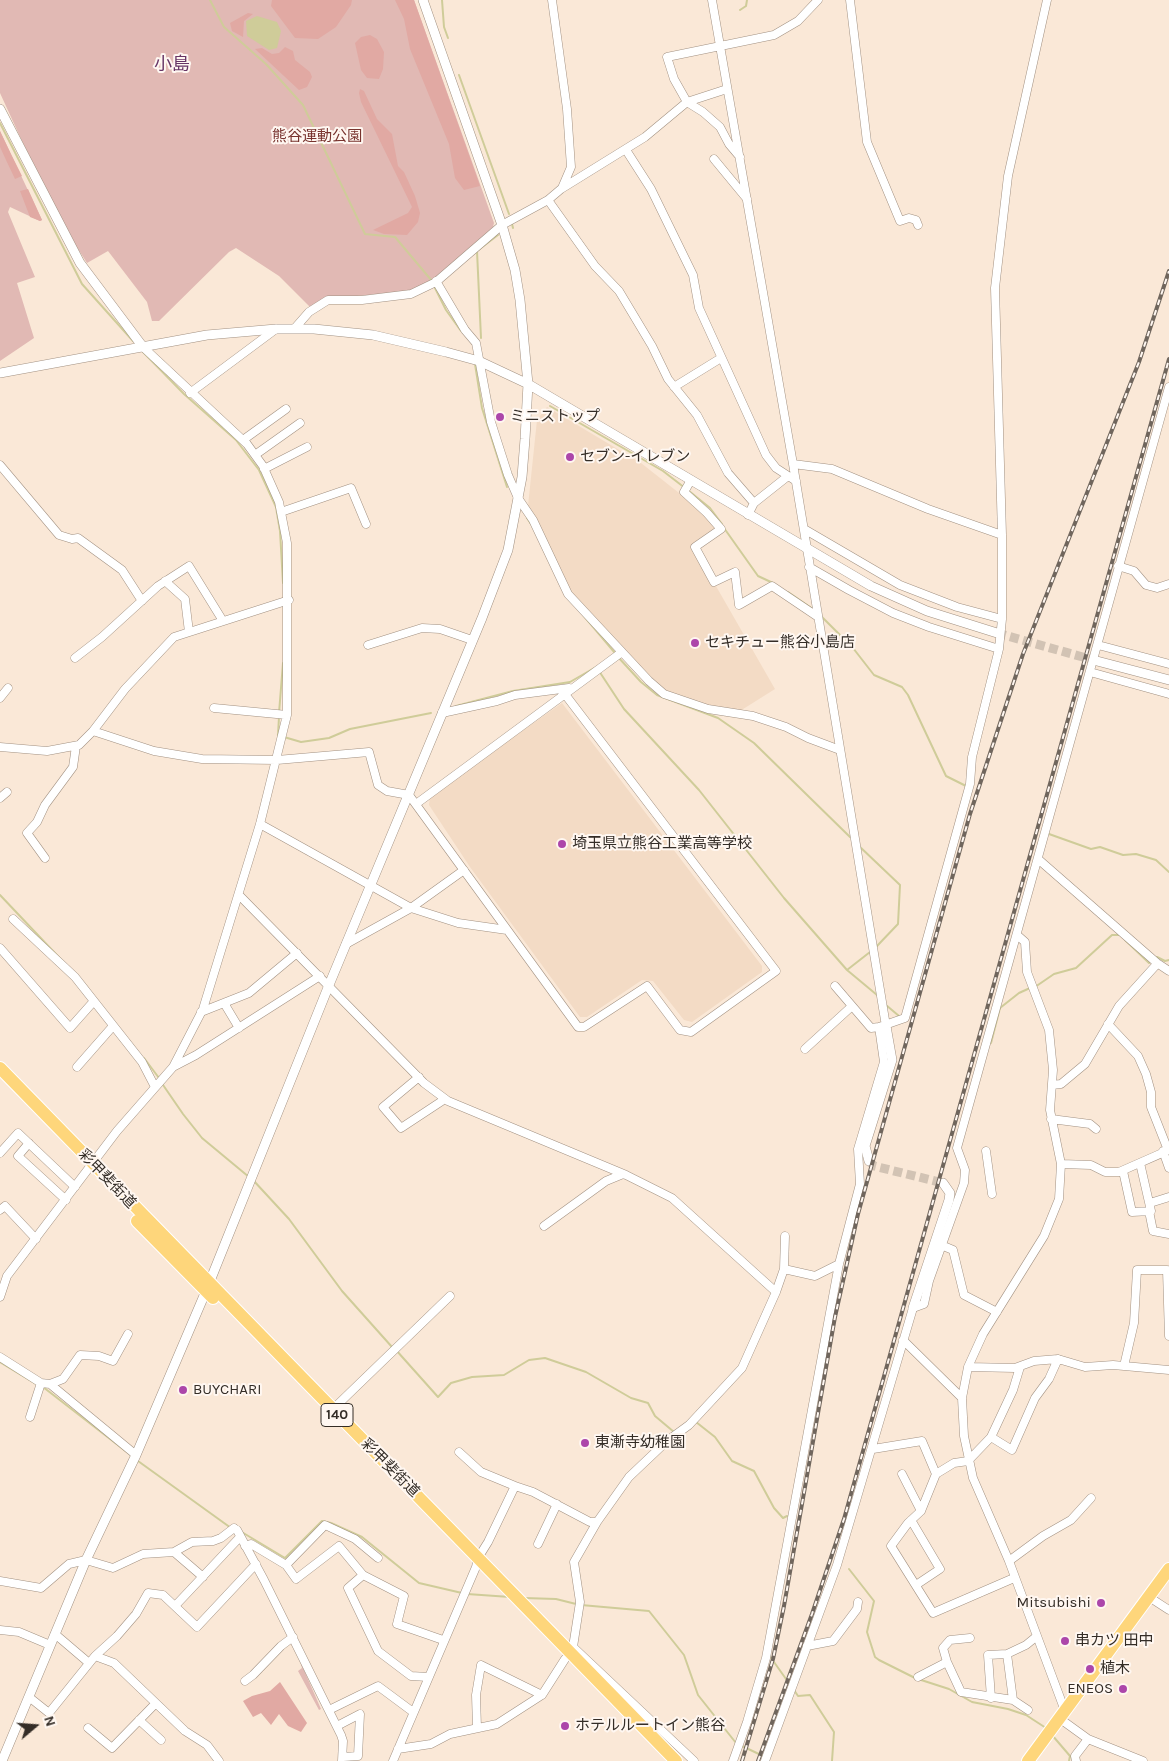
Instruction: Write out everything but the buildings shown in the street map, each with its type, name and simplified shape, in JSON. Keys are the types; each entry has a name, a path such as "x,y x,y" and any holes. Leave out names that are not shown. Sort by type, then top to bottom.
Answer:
{"highway":[{"name":"彩甲斐街道","path":"0,1068 91,1168"},
{"name":"彩甲斐街道","path":"0,1079 91,1168 477,1562 676,1761"},
{"name":"彩甲斐街道","path":"208,1287 332,1410 477,1562"},
{"path":"1028,1761 1165,1574"},
{"name":"彩甲斐街道","path":"569,1653 665,1761"}],"street":[{"path":"2,1761 86,1560 136,1455 208,1287 329,985 372,885 508,550 522,477 528,384 520,300 515,270 502,225 424,0"},
{"path":"552,0 567,109 571,167 561,189"},
{"path":"712,0 749,201 840,750 882,1026 884,1062 858,1149 860,1184 839,1264 766,1658 733,1761"},
{"path":"741,159 729,144 720,127 703,112 687,102 674,79 667,57 774,35 798,21 818,0"},
{"path":"850,0 867,142 900,221 909,218 916,220 918,225"},
{"path":"835,986 851,1007 871,1028 905,1018 970,784 972,757 999,649 1002,619 1002,535 995,288 1008,176 1047,0"},
{"path":"296,328 309,312 328,300 362,300 411,294 434,283 502,225 548,200 561,189 626,150 645,137 687,102 727,89"},
{"path":"0,110 33,177 80,263 143,347 190,393 243,440 264,469 279,502 287,544 288,600 286,715 283,732 260,824 212,986 173,1067 117,1130 91,1168 7,1276 0,1297"},
{"path":"626,150 651,189 693,275 699,308 766,455 776,468 796,481"},
{"path":"714,159 749,201"},
{"path":"548,200 596,266 619,291 674,387 697,415 728,473 754,503"},
{"path":"434,283 465,330 476,343 476,360 491,422 518,498 533,520 568,594 664,694 708,709 754,716 786,727 840,750"},
{"path":"0,373 207,336 296,328 373,335 476,360 528,384 688,485 748,515 896,599 997,633"},
{"path":"190,393 276,329"},
{"path":"674,387 721,358"},
{"path":"913,1308 924,1304 929,1280 964,1183 965,1170 958,1148 1169,387"},
{"path":"243,440 286,409"},
{"path":"255,455 300,423"},
{"path":"264,469 307,447"},
{"path":"793,464 832,469 928,508 1002,535"},
{"path":"0,465 59,535 72,539 78,538 122,570 142,601"},
{"path":"748,515 754,503 788,476"},
{"path":"688,485 721,529 695,547 714,582 735,572 739,605 772,586 818,617"},
{"path":"281,512 351,488 366,524"},
{"path":"804,529 900,585 957,607 1002,619"},
{"path":"75,658 165,581 188,566 223,621"},
{"path":"1118,566 1134,571 1146,586 1157,588 1169,584"},
{"path":"810,567 893,613 936,630 999,649"},
{"path":"165,581 185,599 189,632"},
{"path":"0,746 47,750 76,746 93,731 125,689 174,637 288,600"},
{"path":"368,644 422,628 440,629 472,640"},
{"path":"1098,645 1169,664"},
{"path":"416,804 622,652"},
{"path":"1097,661 1169,680"},
{"path":"1090,672 1169,694"},
{"path":"0,698 8,688"},
{"path":"442,713 497,702 515,695 568,690"},
{"path":"93,731 154,751 202,759 277,760 369,752 378,785 387,792 409,795 578,1027 584,1027 647,986 680,1030 691,1032 776,972 568,690"},
{"path":"214,708 286,715"},
{"path":"46,858 27,833 37,822 46,804 73,767 76,746"},
{"path":"0,798 7,792"},
{"path":"260,824 411,908 458,922 507,930"},
{"path":"1038,859 1155,962 1169,971"},
{"path":"346,944 411,908 464,870"},
{"path":"240,895 418,1077 445,1099 623,1174 672,1198 776,1292"},
{"path":"13,919 75,977 142,1062 156,1086"},
{"path":"1017,935 1025,942 1027,972 1048,1025 1053,1063 1049,1102 1061,1164 1058,1198 1044,1236 983,1334 968,1367 962,1398 968,1461 973,1478 1009,1561 1037,1636 1056,1723 1088,1739 1144,1761"},
{"path":"0,948 70,1028 94,1001"},
{"path":"201,1012 249,993 297,953"},
{"path":"1052,1085 1061,1084 1084,1064 1119,1006 1155,962"},
{"path":"173,1067 239,1028 320,976"},
{"path":"224,1003 239,1028"},
{"path":"805,1048 851,1007"},
{"path":"1108,1024 1138,1056 1146,1074 1151,1092 1151,1107 1167,1150 1169,1168"},
{"path":"77,1066 113,1026"},
{"path":"869,1161 866,1146 892,1060 882,1026"},
{"path":"418,1077 383,1107 401,1128 445,1099"},
{"path":"1051,1119 1090,1124 1096,1129"},
{"path":"0,1153 18,1133 75,1187"},
{"path":"29,1143 18,1156 66,1200"},
{"path":"1061,1164 1091,1164 1105,1172 1123,1171 1167,1150"},
{"path":"986,1151 992,1194"},
{"path":"1140,1164 1154,1231 1169,1234"},
{"path":"1123,1171 1132,1212 1149,1207 1169,1197"},
{"path":"544,1226 606,1181 623,1174"},
{"path":"766,1761 837,1565 873,1449 903,1340 949,1200 950,1193 943,1183"},
{"path":"1,1208 5,1206 36,1239"},
{"path":"398,1749 430,1744 450,1734 497,1724 542,1694 569,1653 580,1602 574,1562 597,1522 629,1477 672,1437 680,1432 742,1368 776,1292 784,1269 785,1236"},
{"path":"941,1245 953,1250 964,1295 997,1312"},
{"path":"784,1269 815,1276 839,1264"},
{"path":"1124,1366 1134,1323 1137,1270 1167,1270 1168,1272 1169,1336"},
{"path":"332,1410 450,1296"},
{"path":"0,1357 40,1383 50,1384 62,1379 80,1355 98,1356 113,1361 128,1334"},
{"path":"903,1340 962,1398"},
{"path":"968,1367 1020,1367 1034,1361 1058,1359 1085,1367 1124,1366 1169,1370"},
{"path":"991,1437 1012,1450 1035,1398 1049,1379 1058,1359"},
{"path":"1014,1578 933,1613 891,1546 911,1520 921,1511 936,1474 954,1463 968,1461 991,1437 1020,1367"},
{"path":"30,1417 40,1383"},
{"path":"50,1384 136,1455"},
{"path":"873,1449 922,1441 936,1474"},
{"path":"459,1452 481,1472 533,1492 590,1522 597,1522"},
{"path":"902,1474 921,1511"},
{"path":"392,1761 477,1562 515,1486"},
{"path":"1009,1561 1043,1536 1071,1520 1091,1498"},
{"path":"538,1544 557,1504"},
{"path":"911,1520 940,1569 916,1586"},
{"path":"286,1565 324,1525 355,1539 378,1558"},
{"path":"0,1581 41,1588 69,1564 86,1560 113,1568 143,1554 174,1552 192,1542 213,1541 237,1532"},
{"path":"237,1532 256,1564 344,1741 342,1759 358,1756 360,1714 337,1726"},
{"path":"176,1606 203,1577 237,1532"},
{"path":"245,1546 251,1544 286,1565 296,1579 339,1546 363,1575 404,1596 397,1624 443,1640"},
{"path":"174,1552 203,1577"},
{"path":"1165,1574 1169,1563"},
{"path":"29,1697 49,1713 95,1656 118,1636 136,1614 148,1593 163,1595 198,1627 256,1564"},
{"path":"363,1575 348,1588 378,1651 411,1676 428,1677"},
{"path":"1149,1597 1169,1610"},
{"path":"807,1646 832,1641 857,1609 858,1602"},
{"path":"0,1630 19,1632 50,1645"},
{"path":"55,1634 89,1663"},
{"path":"991,1698 988,1655 1007,1654 1026,1646 1037,1636"},
{"path":"245,1681 293,1637"},
{"path":"970,1638 950,1640 943,1648 947,1662 961,1692 1012,1700 1028,1710"},
{"path":"569,1653 694,1761"},
{"path":"1007,1654 1012,1700"},
{"path":"95,1656 114,1663 184,1731 207,1745 220,1761"},
{"path":"918,1677 947,1662"},
{"path":"477,1728 476,1695 481,1665 542,1694"},
{"path":"329,1710 378,1686 413,1712"},
{"path":"88,1728 112,1748 155,1704"},
{"path":"139,1720 161,1740"},
{"path":"1076,1761 1075,1756 1088,1739"}],"shaded area":[{"path":"272,0 352,0 351,5 336,27 318,39 295,38 271,6"},
{"path":"395,0 414,0 480,186 464,190 455,178 449,144 410,49 404,19"},
{"path":"248,13 253,14 244,21 243,37 232,31 230,23"},
{"path":"257,16 277,22 281,31 277,48 269,50 247,36 246,21"},
{"path":"370,35 377,39 384,52 383,69 379,79 367,78 361,70 355,43 361,37"},
{"path":"285,47 293,51 295,60 310,72 312,77 307,87 299,90 255,49 262,48 272,54 279,53"},
{"path":"360,89 364,91 377,119 392,134 398,166 404,172 415,196 420,213 418,222 407,235 384,234 373,230 408,213 412,207 361,102"},
{"path":"0,131 22,176 15,179 0,147"},
{"path":"28,189 42,220 40,221 30,217 20,191"},
{"path":"547,407 641,463 707,515 716,530 693,546 775,689 740,711 712,708 666,693 571,594 528,506 537,420"},
{"name":"埼玉県立熊谷工業高等学校","path":"562,703 762,966 762,972 692,1022 684,1020 653,981 642,980 587,1017 580,1017 470,867 429,805 430,796"},
{"path":"280,1682 307,1723 301,1732 288,1726 279,1714 271,1725 261,1713 253,1717 243,1701 252,1696 270,1691"}],"green space":[{"name":"熊谷運動公園","path":"0,0 414,0 494,223 493,227 433,281 412,291 324,299 310,307 279,276 236,248 229,252 159,321 152,321 147,302 108,251 87,263 62,224 22,141 0,93"},
{"path":"0,131 42,220 40,221 10,207 8,212 35,277 17,283 34,338 0,361"},
{"path":"300,1661 321,1709 319,1710 298,1671 302,1668"}],"waterway":[{"path":"210,0 224,27 266,64 303,105 365,234 395,237 432,281"},
{"path":"442,0 444,27 448,38"},
{"path":"740,10 746,6 747,0"},
{"path":"459,75 509,214"},
{"path":"0,123 82,284 133,341"},
{"path":"512,224 513,228"},
{"path":"481,338 477,251 498,235"},
{"path":"434,286 446,310 461,331"},
{"path":"143,352 184,394 236,440 259,470 276,507 280,531 283,583"},
{"path":"475,364 482,408 507,487"},
{"path":"550,406 663,471 685,488"},
{"path":"689,491 710,508 722,524"},
{"path":"527,518 531,524"},
{"path":"724,528 758,576 773,583"},
{"path":"788,592 813,609"},
{"path":"583,615 615,653"},
{"path":"820,615 853,648 874,675 902,687 908,695 946,776 966,786"},
{"path":"618,657 641,682 657,695 718,718 754,743 850,837"},
{"path":"279,713 283,663"},
{"path":"456,706 513,691 570,682 596,667"},
{"path":"599,671 624,709 699,790 784,898 847,970 877,995"},
{"path":"284,737 301,742 329,738 350,729 431,713"},
{"path":"279,717 278,735 280,736"},
{"path":"1049,834 1091,849 1100,847 1123,855 1136,854 1156,860 1169,872"},
{"path":"859,846 900,885 898,924 877,946"},
{"path":"0,895 88,988"},
{"path":"1035,987 1054,974 1076,968 1112,935 1120,935"},
{"path":"1125,940 1149,963 1151,961"},
{"path":"847,970 870,952"},
{"path":"1154,958 1157,957 1165,961 1169,960"},
{"path":"989,1043 991,1043 1000,1008 1019,993 1030,988"},
{"path":"886,1005 899,1016"},
{"path":"144,1058 159,1078"},
{"path":"161,1082 202,1138 249,1177"},
{"path":"253,1180 289,1219 342,1291 392,1347"},
{"path":"396,1350 438,1397 451,1383 472,1377 504,1375 529,1360 545,1358 586,1372 631,1398 648,1403 655,1416 674,1432"},
{"path":"0,1362 36,1384"},
{"path":"43,1387 132,1456"},
{"path":"696,1422 715,1437 732,1461 754,1471 774,1508 783,1518 787,1516"},
{"path":"138,1461 231,1528"},
{"path":"240,1531 285,1558 322,1521 331,1523 362,1537 419,1583 462,1593"},
{"path":"849,1569 874,1601 867,1632 875,1657 915,1678 949,1689 972,1702 1008,1709 1026,1715 1046,1728"},
{"path":"467,1594 510,1597"},
{"path":"524,1598 556,1599 576,1604"},
{"path":"581,1605 649,1611 684,1655 698,1695 736,1743"},
{"path":"769,1655 791,1686"},
{"path":"794,1690 798,1696 810,1695 834,1732 832,1761"},
{"path":"1052,1735 1070,1756 1069,1761"},
{"path":"740,1745 763,1756"}],"tunnel":[{"path":"997,633 1097,661"},
{"path":"869,1161 874,1166 943,1183"}],"railway":[{"path":"742,1761 773,1659 835,1317 858,1214 970,814 1023,654 1139,362 1169,271"},
{"path":"758,1761 812,1614 844,1519 1169,359"}],"place":[{"name":"ミニストップ","path":"500,417"},
{"name":"セブン-イレブン","path":"570,457"},
{"name":"セキチュー熊谷小島店","path":"695,643"},
{"name":"埼玉県立熊谷工業高等学校","path":"562,844"},
{"name":"BUYCHARI","path":"183,1390"},
{"name":"東漸寺幼稚園","path":"585,1443"},
{"name":"Mitsubishi","path":"1101,1603"},
{"name":"串カツ 田中","path":"1065,1641"},
{"name":"植木","path":"1090,1669"},
{"name":"ENEOS","path":"1123,1689"},
{"name":"ホテルルートイン熊谷","path":"565,1726"}],"district":[{"name":"小島","path":"172,65"}]}
